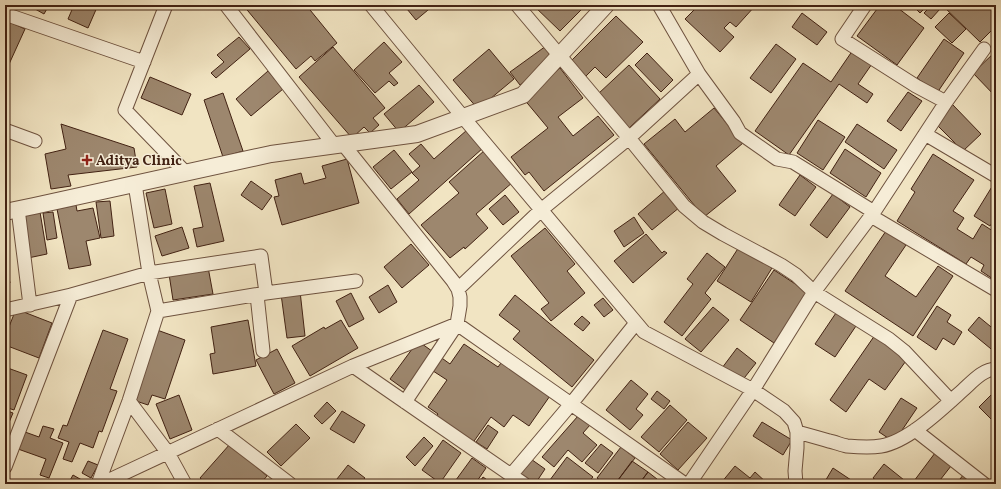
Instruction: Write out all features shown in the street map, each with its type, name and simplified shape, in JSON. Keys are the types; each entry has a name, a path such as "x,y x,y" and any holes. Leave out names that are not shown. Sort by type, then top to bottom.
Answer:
{"street":[{"path":"166,5 125,110 186,173"},
{"path":"226,5 338,145 453,281 458,289 460,306 456,324 405,402"},
{"path":"371,5 644,332 754,390 784,411 794,422 797,432 795,471 796,484"},
{"path":"517,5 684,206 703,222 781,265 796,275 814,292 889,339 904,351 951,401"},
{"path":"30,305 11,210 271,154 417,134 523,95 606,5"},
{"path":"659,5 699,74 734,122 740,133 777,159 793,162 872,214 996,290"},
{"path":"865,5 842,39 916,86 946,102"},
{"path":"5,14 144,62"},
{"path":"690,484 754,390 814,292 872,214 946,102 984,49"},
{"path":"458,289 542,210 629,138 699,74"},
{"path":"5,130 35,141"},
{"path":"925,134 996,176"},
{"path":"100,484 158,311 149,273 134,184"},
{"path":"5,310 71,295 149,273 261,256 263,351"},
{"path":"158,311 261,294 356,281"},
{"path":"6,464 71,295"},
{"path":"511,475 571,404 636,322"},
{"path":"100,484 354,366 456,324"},
{"path":"456,324 685,484"},
{"path":"354,366 524,484"},
{"path":"797,432 846,446 882,446 900,440 915,430 935,416 985,372 996,369"},
{"path":"129,401 168,453 185,484"},
{"path":"218,429 282,482"},
{"path":"915,430 984,484"}],"building":[{"path":"28,5 49,5 44,14"},
{"path":"74,5 98,5 88,28 68,19"},
{"path":"243,5 306,5 337,43 315,61 311,56 296,69"},
{"path":"411,5 434,5 416,20 407,9"},
{"path":"533,5 580,5 583,8 560,31"},
{"path":"699,5 704,5 707,7 708,5 755,6 736,27 730,22 724,28 734,37 720,52 685,19"},
{"path":"880,5 894,5 924,28 897,65 857,36"},
{"path":"912,5 928,5 920,13"},
{"path":"932,5 936,5 940,9 931,19 924,13"},
{"path":"942,5 996,5 996,26 980,42"},
{"path":"802,13 827,32 817,45 792,27"},
{"path":"949,13 966,29 952,43 935,27"},
{"path":"616,16 643,42 606,78 595,67 585,77 570,62"},
{"path":"5,20 25,29 5,73"},
{"path":"239,37 250,49 216,78 211,73 224,62 217,55"},
{"path":"944,39 964,53 937,93 917,78"},
{"path":"384,42 402,62 389,73 398,83 394,86 389,81 375,93 354,70"},
{"path":"776,44 796,59 771,93 750,78"},
{"path":"546,46 555,58 520,85 510,72"},
{"path":"333,47 385,108 373,118 379,125 370,133 364,127 352,138 299,77"},
{"path":"855,47 874,61 858,84 873,94 867,103 839,84 789,155 755,131 803,63 831,82"},
{"path":"489,49 514,79 478,109 453,80"},
{"path":"996,51 996,97 973,73"},
{"path":"647,53 673,80 661,92 635,65"},
{"path":"629,65 660,99 629,128 598,94"},
{"path":"560,68 583,98 558,117 573,136 598,116 614,135 544,191 529,172 525,175 511,157 548,128 523,98"},
{"path":"268,71 283,89 251,116 236,99"},
{"path":"150,77 191,94 182,115 141,98"},
{"path":"419,85 434,102 399,132 384,114"},
{"path":"908,92 922,101 901,131 887,121"},
{"path":"223,93 243,151 223,157 204,100"},
{"path":"952,104 981,134 963,151 934,122"},
{"path":"714,108 743,143 716,166 736,191 704,217 644,144 675,119 685,132"},
{"path":"818,120 845,137 823,170 797,153"},
{"path":"61,124 134,148 137,167 68,175 71,186 51,189 45,154 66,149"},
{"path":"857,124 897,150 884,169 845,142"},
{"path":"467,130 483,148 409,214 397,199 419,180 412,173 420,166 409,154 421,144 434,159"},
{"path":"845,149 881,173 866,197 830,173"},
{"path":"394,150 412,172 391,189 373,167"},
{"path":"485,150 513,182 476,214 488,228 465,249 464,247 450,258 421,225 459,193 449,182"},
{"path":"933,154 974,180 953,211 964,218 957,229 973,239 982,224 996,233 996,281 981,271 984,265 971,257 966,264 897,221 915,192 911,189"},
{"path":"347,159 359,203 282,225 274,197 279,196 275,180 301,173 304,184 326,178 322,166"},
{"path":"800,175 816,187 795,216 779,205"},
{"path":"251,181 272,196 262,210 241,195"},
{"path":"210,183 224,241 197,247 193,229 203,227 194,186"},
{"path":"993,185 996,187 996,216 990,226 974,216"},
{"path":"165,189 172,224 154,228 146,193"},
{"path":"666,190 680,207 652,230 638,214"},
{"path":"833,194 850,207 827,238 810,225"},
{"path":"505,195 519,212 503,225 489,209"},
{"path":"110,201 114,236 101,238 96,202"},
{"path":"76,205 77,211 93,208 100,238 86,241 91,265 69,269 57,209"},
{"path":"40,212 47,254 28,258 20,215"},
{"path":"53,212 57,238 47,240 43,213"},
{"path":"634,217 644,233 624,247 614,231"},
{"path":"182,227 189,248 162,256 155,236"},
{"path":"545,228 575,264 567,271 585,293 551,321 541,309 549,303 511,256"},
{"path":"886,231 906,245 885,276 916,297 938,266 953,276 913,336 845,291"},
{"path":"646,234 662,253 664,251 667,253 633,283 614,261"},
{"path":"411,244 429,265 402,288 384,267"},
{"path":"739,247 772,268 751,302 717,281"},
{"path":"707,253 725,267 705,293 711,299 682,336 664,322 693,284 687,279"},
{"path":"5,260 10,283 5,284"},
{"path":"208,267 213,294 173,300 169,274"},
{"path":"774,270 809,293 774,343 740,320"},
{"path":"388,285 397,302 379,313 369,297"},
{"path":"300,291 305,336 287,338 281,294"},
{"path":"351,293 364,319 349,327 336,301"},
{"path":"515,295 594,360 572,387 513,339 520,331 499,315"},
{"path":"603,298 613,310 604,317 594,305"},
{"path":"937,306 951,315 947,322 962,332 954,345 943,338 936,350 917,337"},
{"path":"713,307 729,320 701,352 685,339"},
{"path":"16,309 52,323 39,358 5,345 5,337"},
{"path":"838,310 858,323 835,357 815,344"},
{"path":"582,316 590,323 583,331 574,324"},
{"path":"979,317 996,331 996,353 968,330"},
{"path":"248,320 256,366 213,374 210,354 215,353 211,327"},
{"path":"341,320 358,348 310,376 292,346 324,327 325,329"},
{"path":"103,330 128,339 110,389 117,391 102,432 99,431 93,448 80,443 72,462 63,459 69,442 58,438 63,425 67,426"},
{"path":"157,330 185,340 165,399 152,395 148,405 133,400"},
{"path":"875,335 908,358 885,390 869,379 846,412 830,400"},
{"path":"418,341 436,354 408,392 390,379"},
{"path":"464,344 498,367 504,359 552,393 529,426 513,415 504,427 491,417 472,444 435,418 438,414 428,407 447,380 430,369 439,356 450,364"},
{"path":"737,348 756,363 741,382 722,368"},
{"path":"277,349 295,383 274,394 256,360"},
{"path":"5,367 27,375 14,410 5,407"},
{"path":"631,380 648,394 636,409 643,415 630,430 606,410"},
{"path":"657,391 670,401 664,409 651,399"},
{"path":"992,394 996,398 996,424 979,407"},
{"path":"179,395 192,430 170,439 156,404"},
{"path":"901,398 917,408 894,442 879,432"},
{"path":"327,402 336,411 322,424 314,416"},
{"path":"670,405 687,420 659,452 641,437"},
{"path":"5,410 13,413 5,432"},
{"path":"342,411 365,425 354,443 330,429"},
{"path":"578,416 590,425 583,433 597,445 582,462 568,450 554,467 542,457"},
{"path":"688,422 707,438 678,470 660,454"},
{"path":"762,422 792,440 783,455 753,436"},
{"path":"296,424 310,438 281,466 267,452"},
{"path":"488,425 498,432 487,449 476,442"},
{"path":"43,426 54,429 50,438 63,443 49,478 40,475 46,459 18,449 25,432 39,437"},
{"path":"424,437 433,446 415,466 406,457"},
{"path":"443,440 461,453 440,483 422,470"},
{"path":"230,444 267,476 260,484 207,484 200,478"},
{"path":"601,444 613,453 598,473 585,463"},
{"path":"621,447 635,458 615,484 605,484 597,478"},
{"path":"935,453 951,466 937,484 917,484 914,481"},
{"path":"528,457 545,469 535,484 528,484 516,475"},
{"path":"567,457 593,477 587,484 577,484 574,482 572,484 547,484"},
{"path":"472,458 486,468 475,484 453,484"},
{"path":"88,461 98,465 91,478 82,473"},
{"path":"632,461 648,472 639,484 615,484"},
{"path":"884,464 909,484 881,484 873,478"},
{"path":"348,465 365,478 360,484 333,484"},
{"path":"735,466 750,478 755,472 768,484 717,484 719,481 721,483"},
{"path":"833,468 857,484 825,484 824,483"},
{"path":"648,472 662,483 662,484 639,484"},
{"path":"964,474 977,484 956,484"},
{"path":"73,475 87,483 68,484"},
{"path":"483,477 493,484 478,484"}],"place":[{"name":"Aditya Clinic","path":"87,160"}]}
